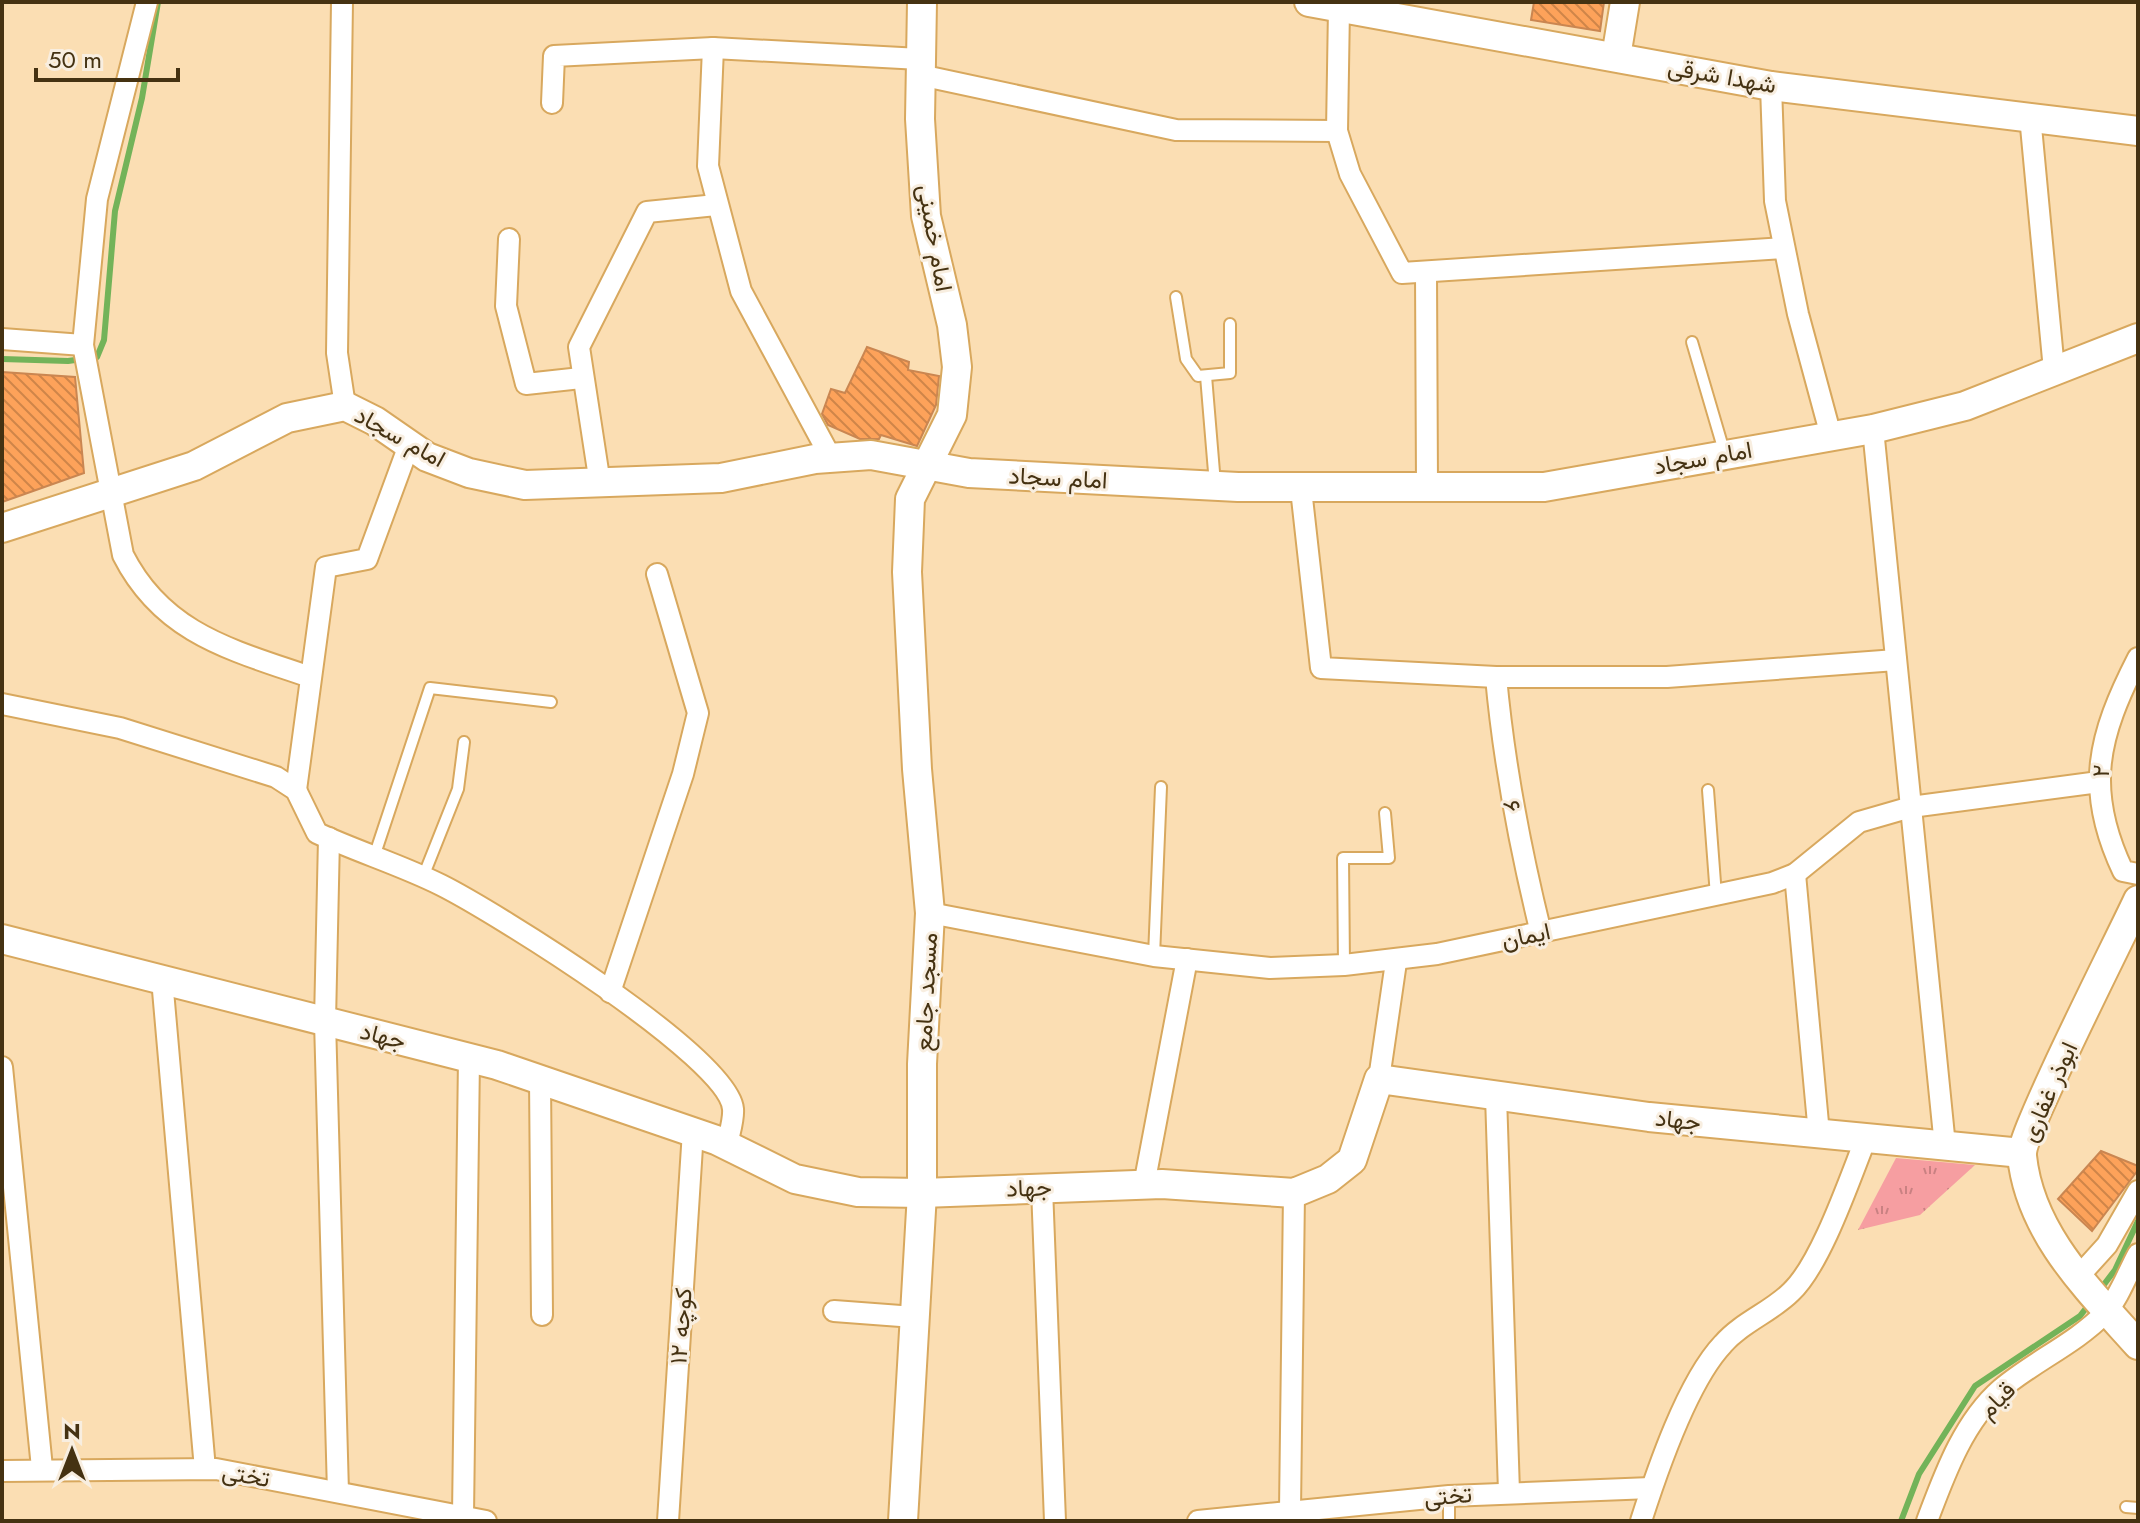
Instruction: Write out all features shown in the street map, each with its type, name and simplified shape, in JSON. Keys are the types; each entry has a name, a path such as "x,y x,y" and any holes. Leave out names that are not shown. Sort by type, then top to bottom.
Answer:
{"street":[{"path":"147,2 97,199 83,345 123,555 138,585 189,631 310,677"},
{"path":"342,2 337,353 345,406"},
{"name":"امام خمینی","path":"922,2 920,67 926,216 952,325 957,367 952,415 929,468"},
{"name":"شهدا شرقی","path":"1309,2 1771,86 2138,131"},
{"path":"1616,57 1625,2"},
{"path":"1339,8 1337,131 1350,174 1402,273 1784,248"},
{"path":"713,48 708,166 716,205 741,291 831,458"},
{"path":"552,103 554,56 713,48 920,67 1176,130 1337,131"},
{"path":"1771,86 1775,201 1831,436"},
{"path":"2030,116 2054,370"},
{"path":"600,484 581,378 579,347 647,212 716,205"},
{"path":"509,239 506,306 526,384 581,378"},
{"path":"1426,273 1427,486"},
{"name":"امام سجاد","path":"2,528 194,466 287,418 345,406 375,421 427,457 469,473 525,485 721,478 831,458 871,455 929,468 1032,477 1215,486 1301,489 1544,487 1873,429 1965,406 2138,338"},
{"path":"2,339 83,345"},
{"path":"1873,429 1945,1146"},
{"path":"296,790 326,567 367,559 409,445"},
{"name":"مسجد جامع","path":"903,1521 922,1193 922,1064 930,913 917,769 907,572 910,499 929,468"},
{"path":"1301,489 1321,668 1496,677 1667,677 1896,660"},
{"path":"610,992 683,774 698,713 657,574"},
{"name":"۲","path":"2138,658 2103,742 2099,782 2105,833 2123,871 2138,874"},
{"name":"۶","path":"1496,677 1502,751 1517,839 1541,933"},
{"path":"2,704 120,728 276,777 296,790 317,833 423,877 505,921 693,1053 721,1082 733,1108 727,1145"},
{"name":"ایمان","path":"930,913 1154,956 1270,968 1396,962 1772,883 1795,874 1859,822 1911,807 2099,782"},
{"path":"329,838 325,1021 338,1492"},
{"path":"1795,874 1819,1134"},
{"name":"ابوذر غفاری","path":"2138,900 2022,1153 2036,1214 2138,1345"},
{"name":"جهاد","path":"2,939 469,1058 693,1131 795,1179 858,1192 922,1193 1144,1185 1294,1193 1328,1179 1352,1160 1379,1079 1649,1117 2022,1153"},
{"path":"1144,1185 1187,959"},
{"path":"1379,1079 1396,962"},
{"path":"162,979 205,1469"},
{"path":"463,1515 469,1058"},
{"path":"2,1067 42,1468"},
{"path":"540,1079 542,1315"},
{"path":"1496,1096 1509,1492"},
{"name":"کوچه ۱۲","path":"668,1521 693,1131"},
{"path":"1641,1521 1651,1488 1691,1394 1721,1344 1792,1292 1826,1236 1866,1138"},
{"path":"1042,1188 1055,1521"},
{"path":"2105,1305 2107,1245 2138,1191"},
{"path":"1290,1510 1294,1193"},
{"path":"2105,1305 2138,1254"},
{"name":"قیام","path":"1927,1521 1948,1466 1978,1415 2001,1389 2046,1360 2105,1305"},
{"path":"834,1311 914,1317"},
{"name":"تختی","path":"2,1471 42,1468 205,1469 486,1521"},
{"name":"تختی","path":"1198,1521 1449,1496 1651,1488"}],"lane":[{"path":"1176,297 1186,359 1198,376 1230,373 1230,324"},
{"path":"1692,342 1724,454"},
{"path":"1206,376 1215,486"},
{"path":"374,857 430,688 551,702"},
{"path":"423,877 458,789 464,742"},
{"path":"1154,956 1161,787"},
{"path":"1708,790 1716,896"},
{"path":"1344,965 1343,858 1389,858 1385,813"},
{"path":"1449,1496 1449,1521"},
{"path":"2126,1507 2138,1508"}],"green space":[{"path":"1896,1158 1975,1165 1920,1215 1858,1230"}],"building":[{"path":"1534,2 1604,2 1600,31 1531,20"},
{"path":"867,347 909,362 908,370 939,376 936,405 917,446 881,435 879,439 860,439 828,425 822,414 831,389 845,393"},
{"path":"2,372 75,377 84,473 2,502"},
{"path":"2101,1151 2138,1166 2138,1170 2092,1231 2058,1199"}],"waterway":[{"path":"2,359 68,361 97,357 104,340 115,211 142,98 158,2"},
{"path":"2099,1291 2115,1270 2138,1221"},
{"path":"1901,1521 1919,1474 1975,1386 2080,1316 2090,1303"}]}
